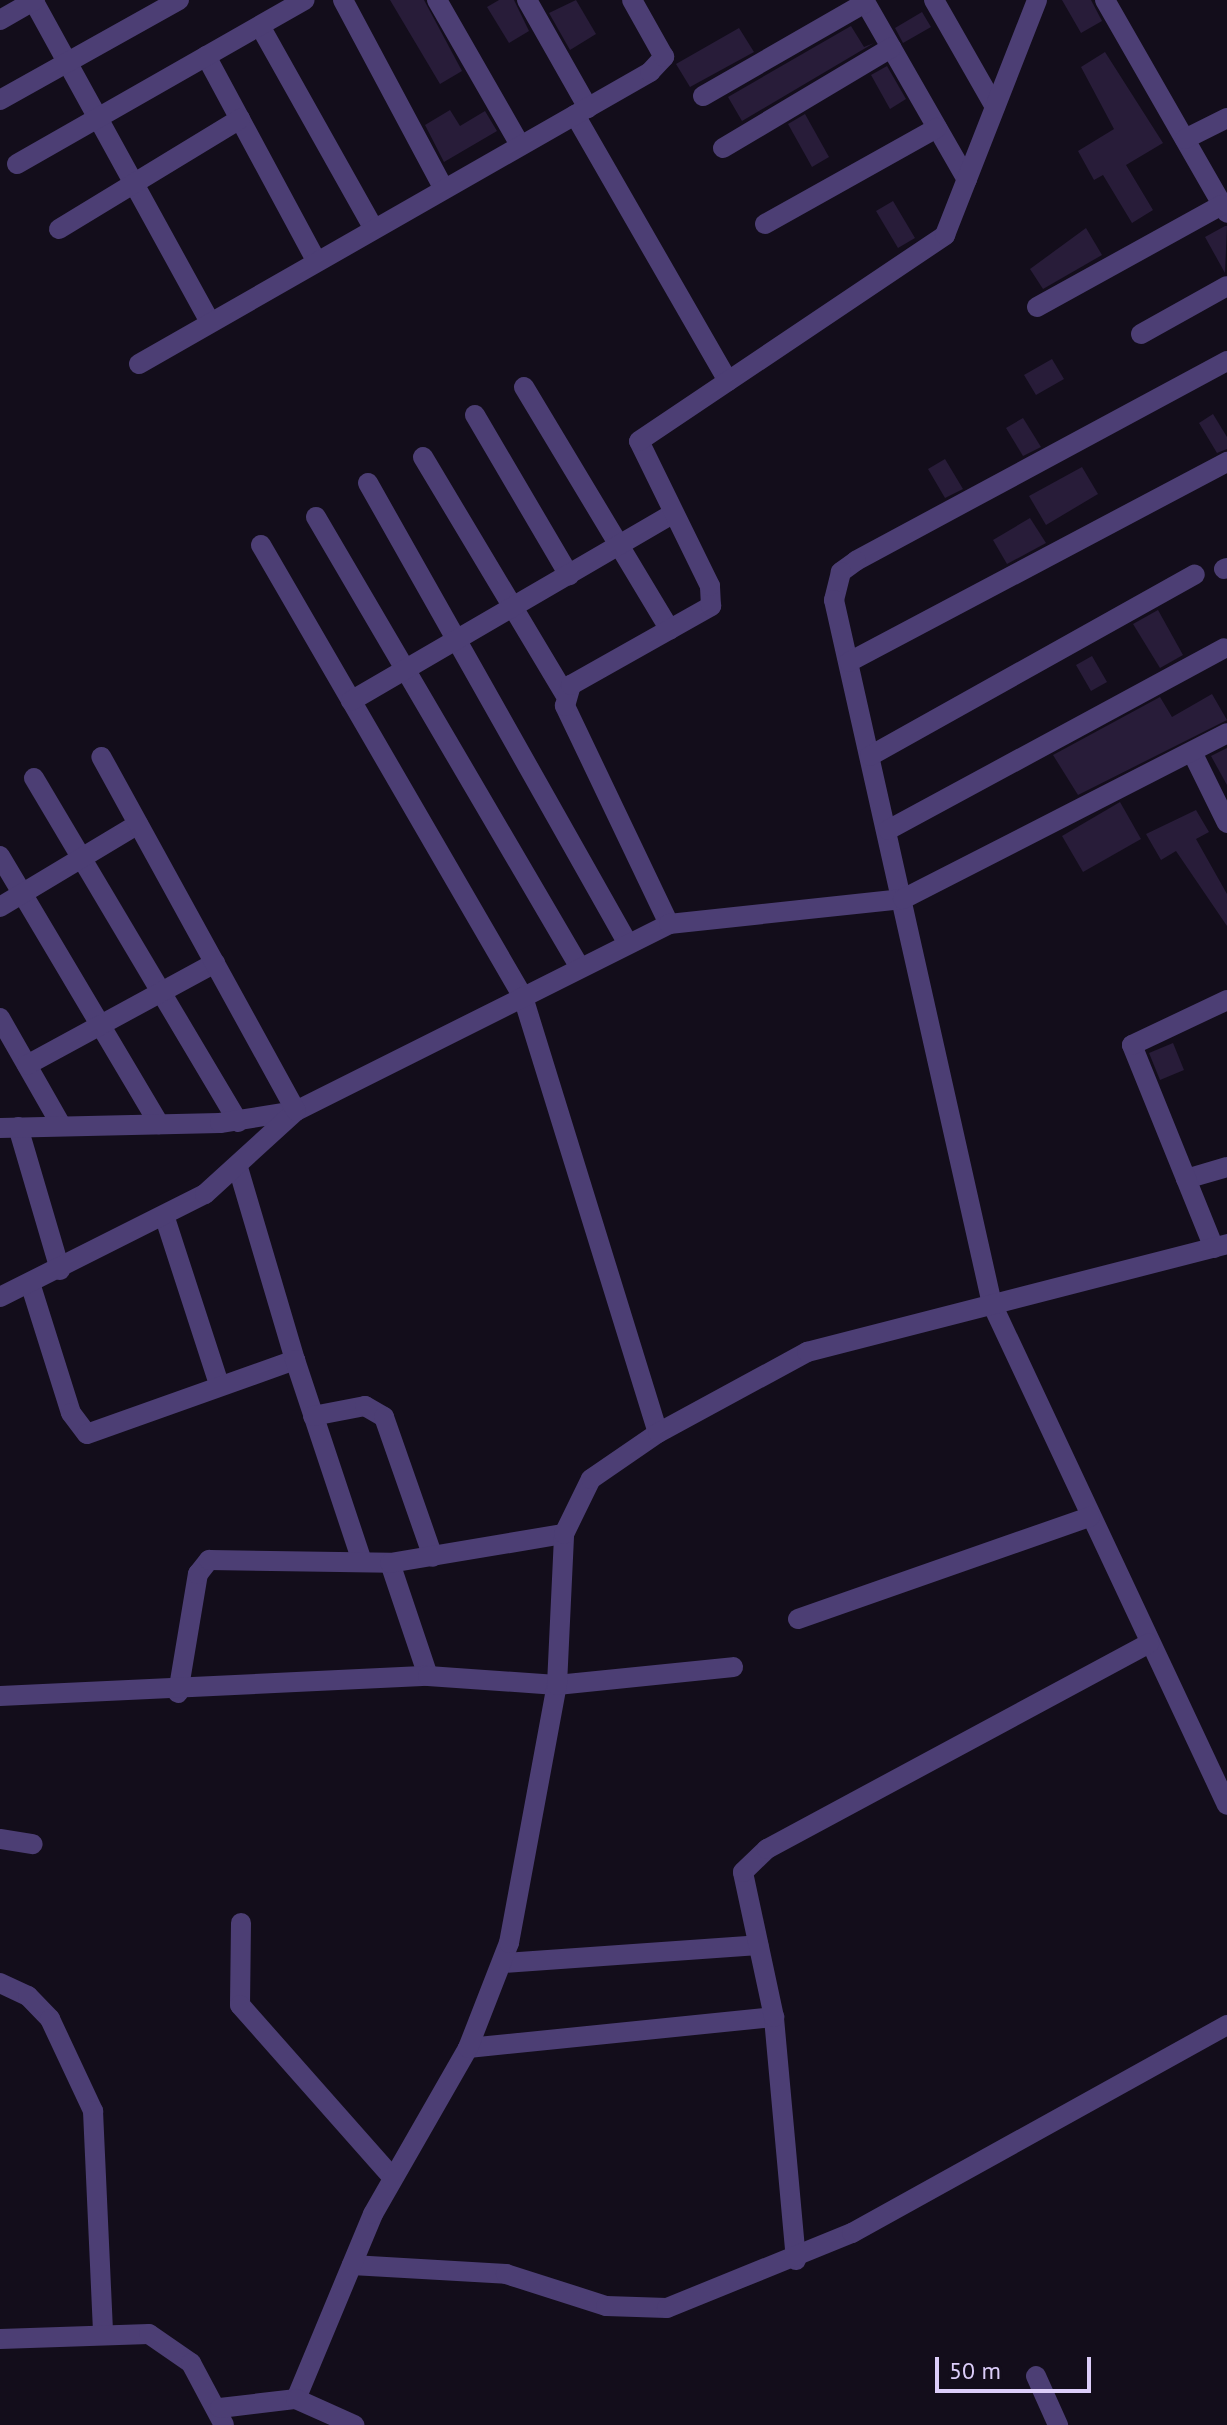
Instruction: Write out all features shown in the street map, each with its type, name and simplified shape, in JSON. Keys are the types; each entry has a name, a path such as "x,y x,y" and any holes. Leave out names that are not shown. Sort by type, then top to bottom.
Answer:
{"street":[{"path":"0,20 34,0 210,322"},
{"path":"0,100 179,0"},
{"path":"17,164 304,0"},
{"path":"343,0 443,187"},
{"path":"437,0 520,145"},
{"path":"527,0 582,111 728,381"},
{"path":"139,364 443,187 582,111 664,57 632,0"},
{"path":"934,0 995,107"},
{"path":"565,694 670,630 712,599 670,515 639,441 933,247 967,180 1037,0"},
{"path":"1037,307 1226,211 1105,0"},
{"path":"703,96 864,2 967,180"},
{"path":"260,26 373,227"},
{"path":"723,148 891,48"},
{"path":"206,56 316,260"},
{"path":"1185,139 1227,118"},
{"path":"59,229 136,186 240,119"},
{"path":"765,224 937,128"},
{"path":"1141,334 1227,286"},
{"path":"1227,361 841,572 834,600 992,1304 1227,1805"},
{"path":"524,387 670,630"},
{"path":"475,415 569,575"},
{"path":"423,457 565,694 669,924"},
{"path":"849,662 1227,462"},
{"path":"368,483 627,942"},
{"path":"351,701 670,515"},
{"path":"316,517 579,966"},
{"path":"261,545 523,997 658,1433"},
{"path":"870,756 1195,574"},
{"path":"888,830 1224,648"},
{"path":"60,1270 9,1128 238,1122 296,1111 579,966 669,924 903,899 1227,733"},
{"path":"1192,752 1227,823"},
{"path":"101,757 296,1111"},
{"path":"34,778 238,1122"},
{"path":"0,907 138,824"},
{"path":"0,856 159,1124"},
{"path":"27,1065 215,963"},
{"path":"296,2399 392,2177 468,2048 503,1963 557,1685 564,1534 591,1479 658,1433 807,1352 1220,1246 1186,1179 1132,1045 1227,1000"},
{"path":"0,1018 61,1125"},
{"path":"0,1297 165,1218 238,1167 296,1111"},
{"path":"238,1167 295,1360 362,1561"},
{"path":"1186,1179 1227,1167"},
{"path":"165,1218 219,1384"},
{"path":"30,1283 71,1413 87,1434 219,1384 295,1360"},
{"path":"313,1416 365,1406 384,1417 433,1557"},
{"path":"798,1619 1090,1517"},
{"path":"178,1693 198,1574 209,1560 390,1563 564,1534"},
{"path":"390,1563 428,1676"},
{"path":"796,2260 774,2017 758,1945 740,1885 753,1859 1149,1643"},
{"path":"0,1696 178,1693 428,1676 557,1685 733,1667"},
{"path":"0,1839 33,1844"},
{"path":"241,1923 240,2005 392,2177"},
{"path":"503,1963 758,1945"},
{"path":"0,1983 28,1996 50,2019 93,2111 103,2331"},
{"path":"468,2048 774,2017"},
{"path":"352,2265 506,2274 640,2310 667,2308 796,2260 1227,2025"},
{"path":"0,2339 127,2329 171,2345 222,2416 296,2399 354,2425"},
{"path":"1036,2376 1058,2425"}],"building":[{"path":"390,0 424,0 462,71 440,84"},
{"path":"499,0 514,0 529,31 509,43 487,7"},
{"path":"576,0 596,34 570,50 549,13"},
{"path":"1062,0 1091,0 1102,21 1081,33"},
{"path":"922,12 931,27 903,43 895,28"},
{"path":"851,26 864,47 874,43 742,121 728,97"},
{"path":"739,28 754,52 690,87 676,64"},
{"path":"1105,52 1163,143 1126,165 1153,210 1132,223 1103,175 1094,180 1078,151 1114,129 1081,67"},
{"path":"887,66 906,99 890,109 871,75"},
{"path":"450,110 460,126 485,111 497,131 444,162 425,125"},
{"path":"805,114 829,157 812,167 788,124"},
{"path":"893,201 915,238 898,248 876,211"},
{"path":"1227,226 1225,273 1205,237"},
{"path":"1086,228 1102,255 1043,289 1030,269"},
{"path":"1052,359 1064,379 1036,395 1024,375"},
{"path":"1213,414 1227,437 1227,449 1217,453 1199,423"},
{"path":"1023,418 1041,447 1023,456 1006,428"},
{"path":"945,459 963,489 945,498 928,469"},
{"path":"1082,467 1098,494 1046,525 1029,496"},
{"path":"1030,518 1046,543 1007,564 993,540"},
{"path":"1158,610 1183,655 1160,668 1133,624"},
{"path":"1092,656 1107,682 1091,691 1076,665"},
{"path":"1212,694 1227,720 1078,795 1053,755 1160,697 1172,717"},
{"path":"1227,748 1227,785 1211,756"},
{"path":"1120,802 1141,839 1083,872 1062,836"},
{"path":"1196,810 1209,832 1196,839 1227,894 1227,926 1176,851 1161,860 1146,834"},
{"path":"1173,1043 1184,1070 1160,1080 1149,1053"}]}
